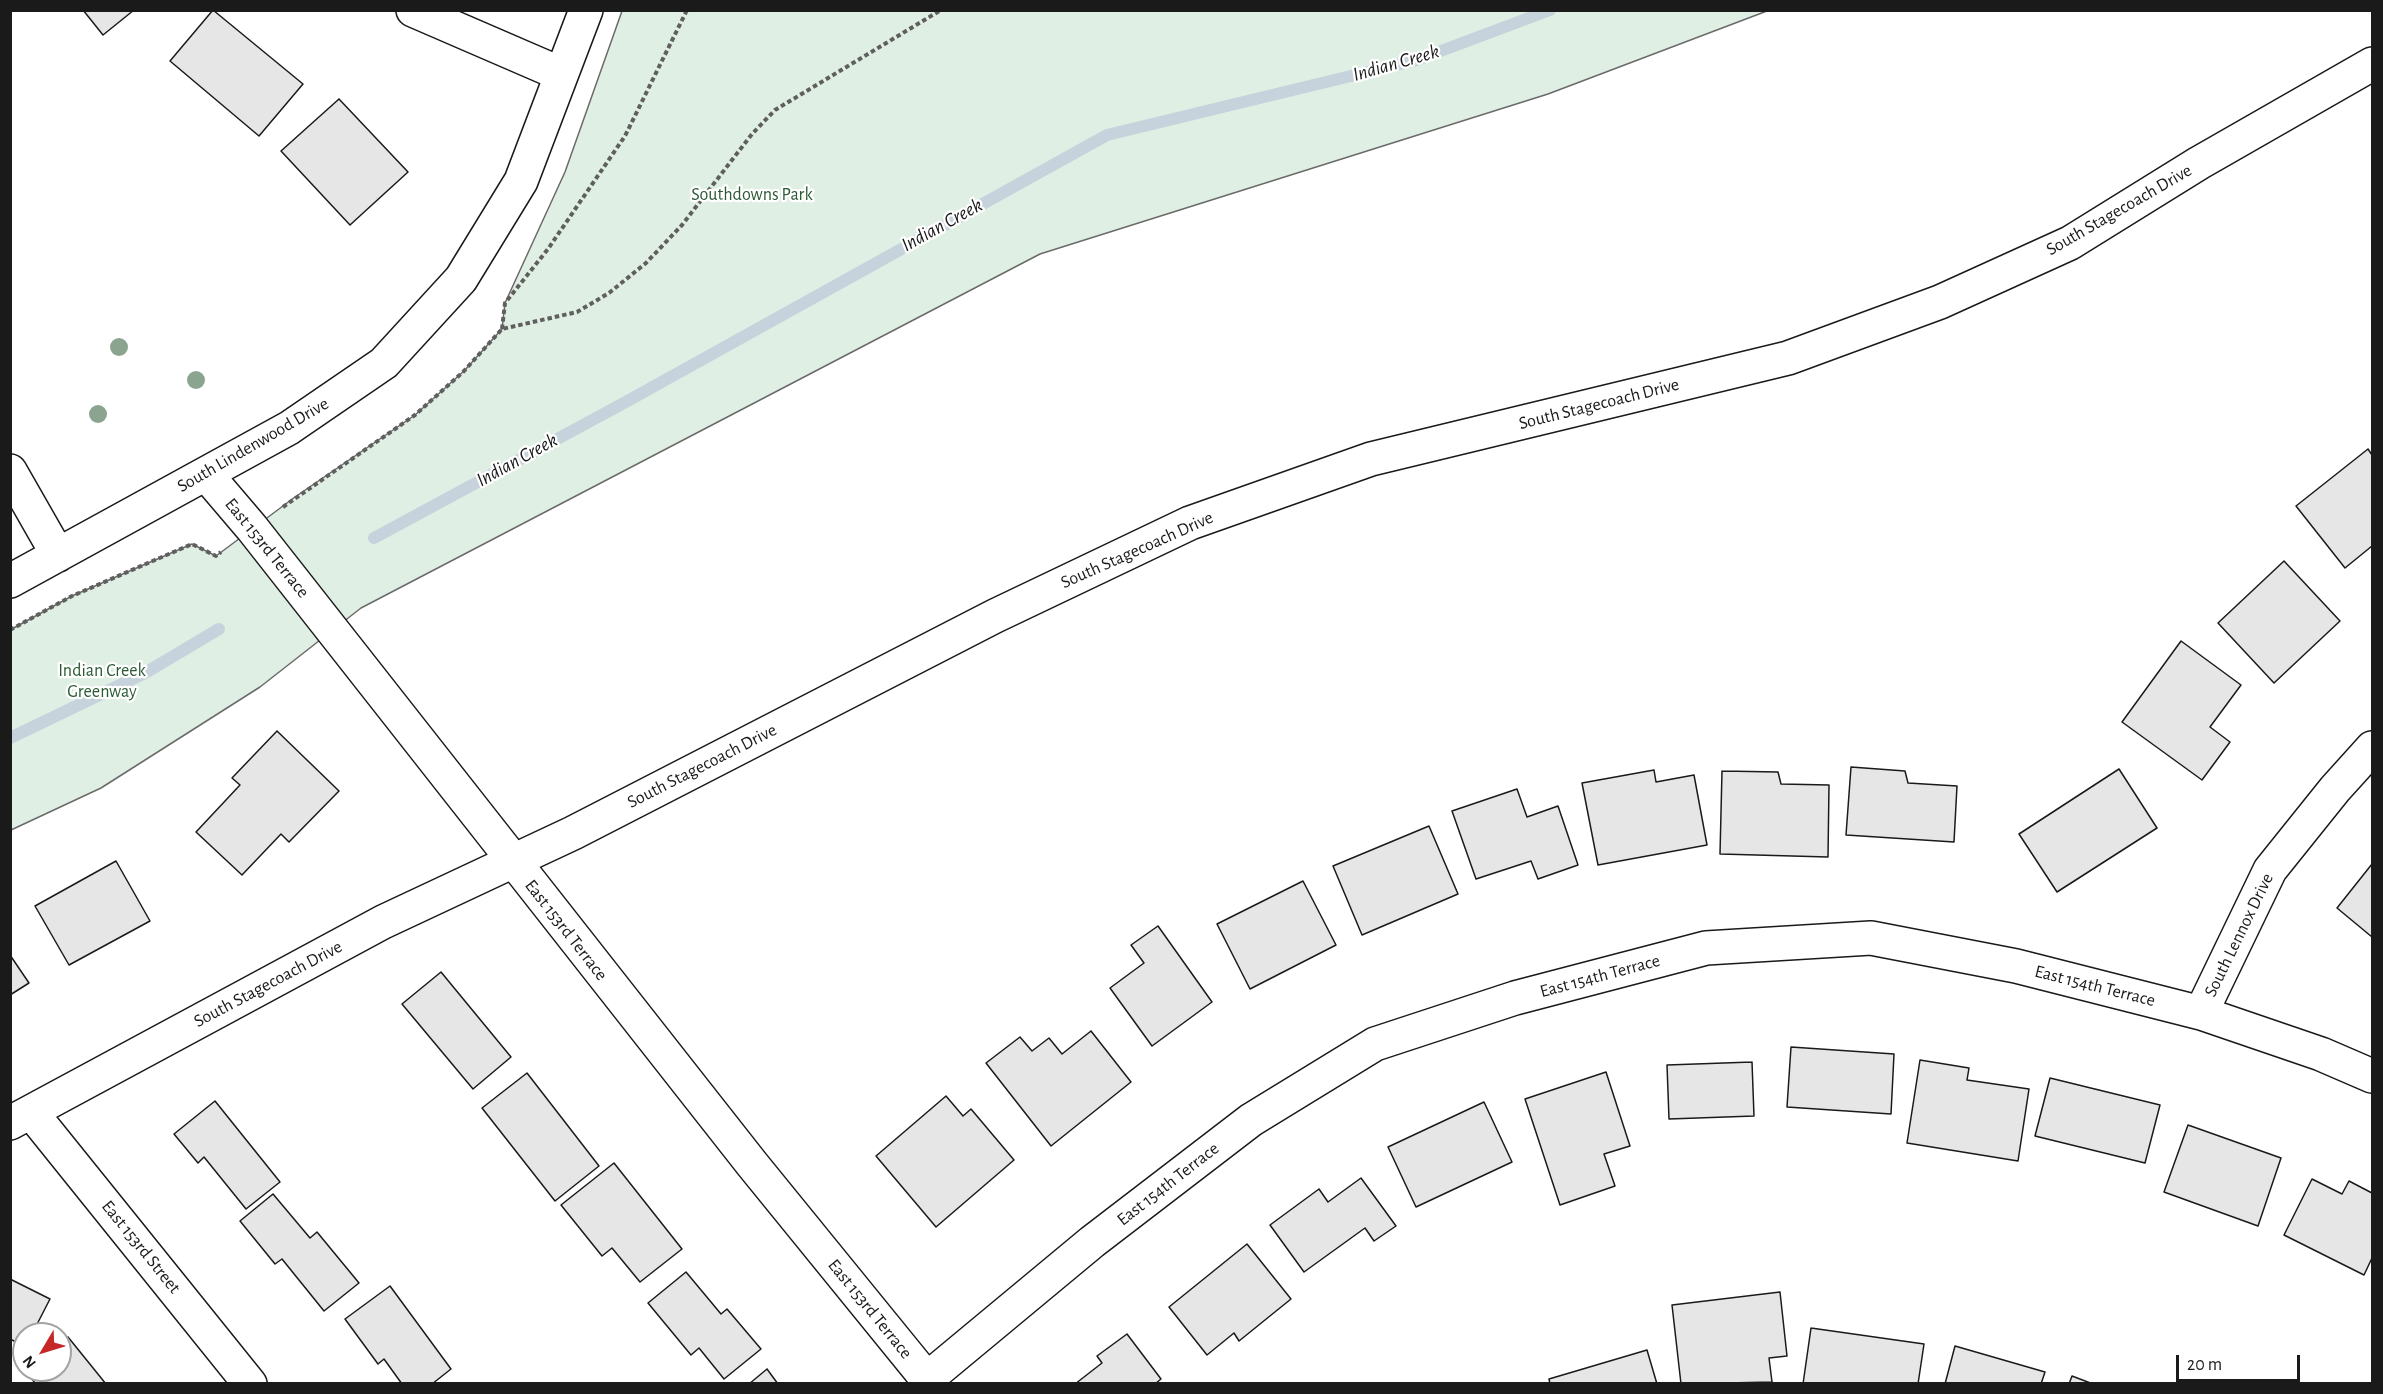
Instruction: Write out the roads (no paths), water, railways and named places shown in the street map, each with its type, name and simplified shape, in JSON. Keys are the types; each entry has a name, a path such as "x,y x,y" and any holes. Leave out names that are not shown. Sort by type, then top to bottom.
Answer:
{"street":[{"path":"413,10 561,74"},
{"name":"South Lindenwood Drive","path":"10,581 289,428 384,363 461,279 521,181 586,10"},
{"name":"South Stagecoach Drive","path":"21,1117 383,922 573,832 995,616 1190,523 1371,459 1788,358 1940,302 2070,243 2199,163 2373,64"},
{"path":"10,471 58,555"},
{"name":"East 153rd Terrace","path":"206,474 267,546 752,1164 929,1381"},
{"name":"South Lennox Drive","path":"2201,1013 2270,870 2335,789 2373,748"},
{"name":"East 154th Terrace","path":"929,1381 1092,1242 1251,1120 1375,1044 1515,998 1706,948 1871,938 2016,966 2201,1013 2321,1054 2373,1076"},
{"name":"East 153rd Street","path":"21,1117 250,1383"}],"waterway":[{"name":"Indian Creek","path":"374,538 622,404 1107,135 1417,60 1550,10"},
{"name":"Indian Creek","path":"10,738 145,673 219,629"}],"park label":[{"name":"Southdowns Park","path":"752,195"},
{"name":"Indian Creek Greenway","path":"102,681"}]}
